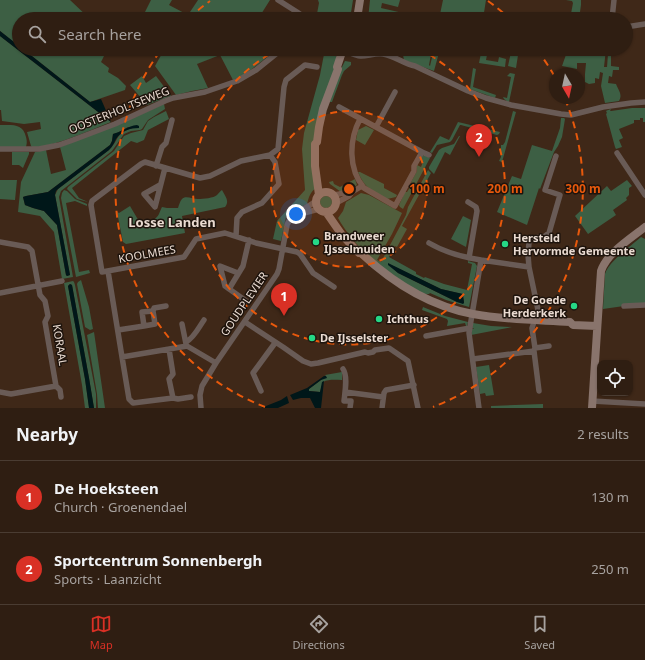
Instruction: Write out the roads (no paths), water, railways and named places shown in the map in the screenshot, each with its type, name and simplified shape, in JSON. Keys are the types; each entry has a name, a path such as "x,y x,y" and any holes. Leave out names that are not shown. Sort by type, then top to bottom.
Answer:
{"street":[{"path":"278,0 297,12"},
{"path":"358,12 360,0"},
{"path":"613,12 614,0"},
{"path":"633,26 645,24"},
{"name":"OOSTERHOLTSEWEG","path":"0,149 39,149 59,145 115,124 173,98 205,92 237,81 256,70 273,56"},
{"path":"344,56 323,110 317,142 315,144 315,166 326,202 346,240 359,253 361,253 405,288 450,308 491,317 570,322 573,324 597,324"},
{"path":"391,56 472,92 511,105 572,115 604,107 634,102 645,102"},
{"path":"191,397 132,403 129,399 108,271 102,272 91,205 92,201 145,162 200,178 210,176 241,161 270,155 278,149 286,80 305,65 317,67"},
{"path":"376,127 395,92"},
{"path":"339,107 428,155"},
{"path":"360,119 355,131 352,155 356,173 365,189 395,206 414,171 414,166 422,152"},
{"path":"156,166 162,147 166,144 172,120"},
{"path":"617,153 645,195"},
{"path":"236,236 237,218 242,212 262,203 279,184 275,162 270,155"},
{"path":"539,392 532,329 538,309 529,267 529,241 532,238 543,237 548,234 560,195 545,190 556,156"},
{"path":"160,185 165,168"},
{"name":"GOUDPLEVIER","path":"201,408 200,395 202,386 277,274 288,221 302,210 349,196 352,192 362,186"},
{"path":"468,202 475,207 477,212 469,258"},
{"path":"645,227 609,257 603,266 600,275 592,405 645,404"},
{"name":"KOOLMEES","path":"108,271 184,257 196,239 225,233 256,243 299,253 314,273 334,287"},
{"path":"229,289 243,266 249,240"},
{"name":"KORAAL","path":"0,242 26,246 31,250 40,295 45,301 48,316 45,322 56,386 60,390 61,397"},
{"path":"429,243 452,254 529,267"},
{"path":"479,408 469,336 481,260"},
{"path":"238,273 220,266 225,286 246,301"},
{"path":"0,293 62,281"},
{"path":"624,306 645,305"},
{"path":"144,326 142,312 153,311 154,308 166,306"},
{"path":"118,330 155,324 153,311"},
{"path":"122,357 168,349 186,344 204,320"},
{"path":"245,322 275,343 311,364 389,348 408,361 418,408"},
{"path":"182,324 186,344 216,364"},
{"path":"426,336 470,328"},
{"path":"261,391 253,373 275,343"},
{"path":"473,360 549,346"},
{"path":"168,349 173,374 169,379 173,398"},
{"path":"343,369 345,372 346,383 344,401 351,402 350,408"},
{"path":"382,408 384,392 387,390 414,385"},
{"path":"0,392 11,394 56,386"},
{"path":"345,392 383,397"}],"place":[{"name":"Sportcentrum Sonnenbergh","path":"479,157"},
{"name":"Brandweer IJsselmuiden","path":"316,242"},
{"name":"Hersteld Hervormde Gemeente","path":"505,244"},
{"name":"De Goede Herderkerk","path":"574,306"},
{"name":"De Hoeksteen","path":"284,316"},
{"name":"Ichthus","path":"379,319"},
{"name":"De IJsselster","path":"312,338"}],"district":[{"name":"Losse Landen","path":"172,222"}]}
